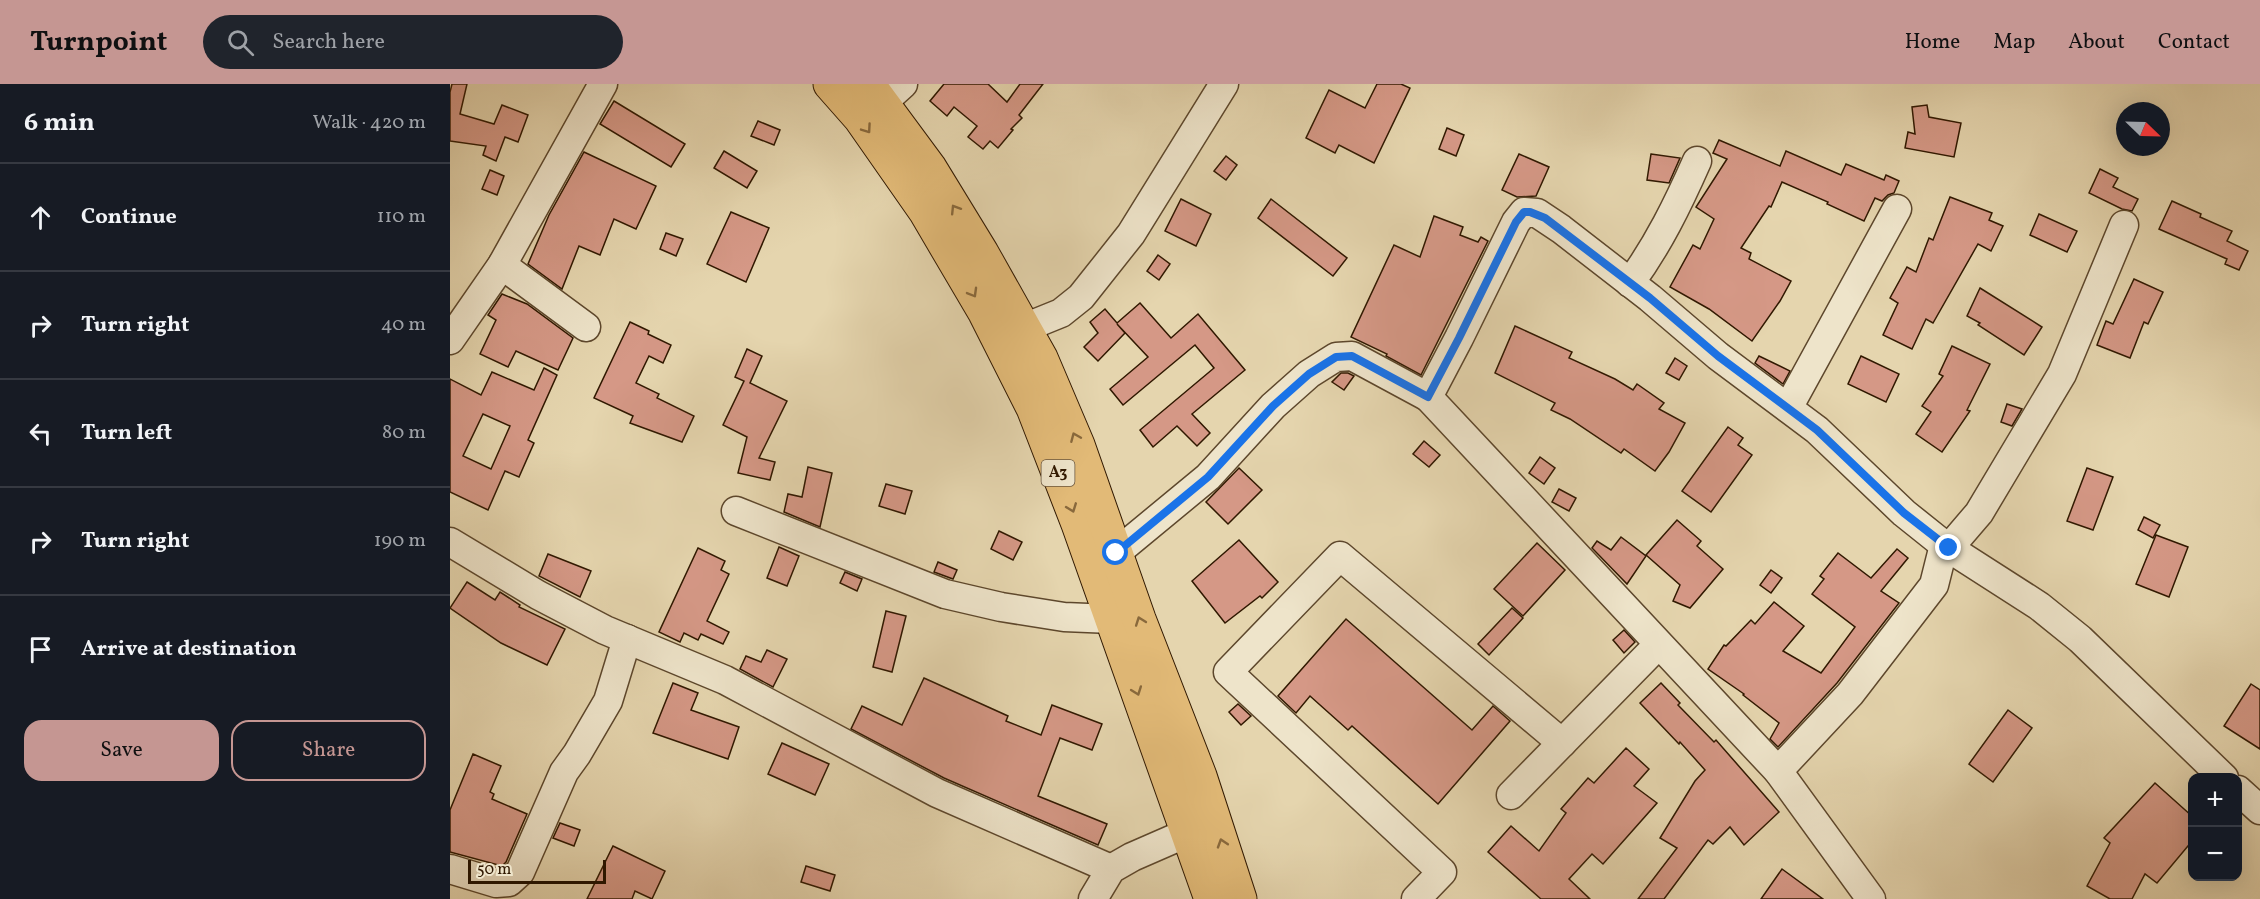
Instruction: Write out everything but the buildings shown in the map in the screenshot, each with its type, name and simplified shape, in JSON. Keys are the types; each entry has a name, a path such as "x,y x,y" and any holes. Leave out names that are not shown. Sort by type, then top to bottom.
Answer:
{"highway":[{"name":"A3","path":"830,84 860,118 925,211 985,313 1033,408 1112,619 1211,899"},
{"name":"A3","path":"884,90 982,253 1041,358 1078,445 1200,776 1240,899"}],"street":[{"path":"450,340 502,265 603,84"},
{"path":"1024,328 1061,313 1081,297 1131,234 1224,84"},
{"path":"1630,283 1644,265 1676,210 1697,161"},
{"path":"1788,408 1897,209"},
{"path":"1428,397 1516,222 1524,212 1545,218 1630,283 1718,356 1817,430 1904,513 1962,556 2038,606 2080,639 2220,773"},
{"path":"1778,771 1850,694 1934,585 1962,556 1979,513 2062,374 2124,225"},
{"path":"502,265 586,327"},
{"path":"1116,553 1208,477 1273,406 1309,374 1336,357 1352,356 1428,397 1778,771 1871,899"},
{"path":"736,511 945,594 1001,607 1064,617 1112,619"},
{"path":"450,542 538,595 627,639 725,680 937,793 1111,869"},
{"path":"1416,899 1442,872 1228,672 1340,556 1562,743"},
{"path":"1934,585 1962,556"},
{"path":"450,869 496,883 509,882 520,872 564,772 608,701 627,639"},
{"path":"1511,795 1658,645"},
{"path":"2242,794 2260,810"},
{"path":"1093,899 1111,869 1132,857 1187,833"}],"route":[{"path":"1116,553 1208,477 1273,406 1309,374 1336,357 1352,356 1428,397 1516,222 1524,212 1537,213 1560,229 1650,298 1718,356 1817,430 1904,513 1949,548"}]}
